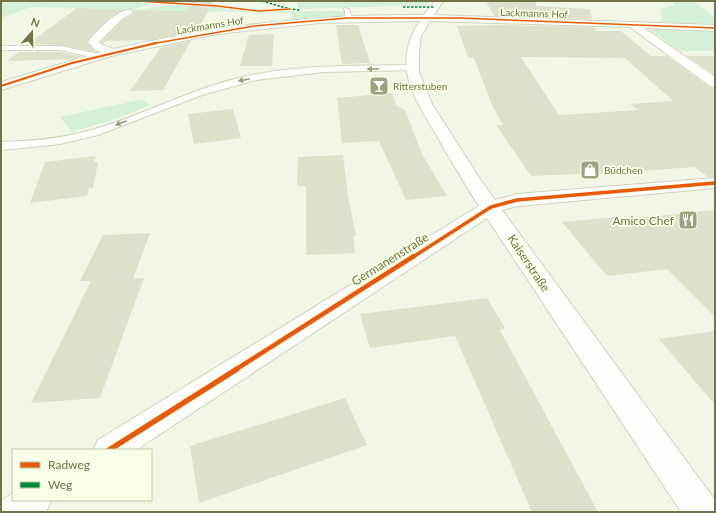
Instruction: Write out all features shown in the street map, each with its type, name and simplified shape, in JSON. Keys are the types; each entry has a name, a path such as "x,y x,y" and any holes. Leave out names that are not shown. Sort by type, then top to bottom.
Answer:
{"street":[{"name":"Kaiserstraße","path":"439,1 416,36 412,68 417,86 433,119 491,207 702,512"},
{"path":"112,52 98,47 93,42 119,17 128,12"},
{"name":"Lackmanns Hof","path":"1,86 96,56 152,43 227,29 348,14 715,28"},
{"path":"633,25 715,83"},
{"name":"Germanenstraße","path":"111,449 491,207 517,200 715,183"},
{"path":"15,512 32,501"}],"lane":[{"name":"Lackmanns Hof","path":"1,48 60,48 96,56"},
{"path":"1,146 46,143 80,137 224,86 253,78 324,70 412,68"}],"green space":[{"path":"132,1 151,4 130,10 31,7 1,18 1,2"},
{"path":"276,1 429,1 426,5 298,9 297,2"},
{"path":"672,1 694,1 715,18 715,24 658,22 662,19 660,9 674,5"},
{"path":"167,5 213,6 256,11 337,11 344,12 345,17 292,20 292,13 139,10"},
{"path":"657,28 715,31 715,51 680,51 651,30"},
{"path":"142,99 150,105 116,119 72,132 60,117"}],"building":[{"path":"193,1 214,1 197,31 150,40 106,41 103,44 101,42 123,20 134,13 133,10 186,11"},
{"path":"486,1 536,1 536,6 590,9 592,19 494,16"},
{"path":"77,8 124,10 107,20 87,41 95,52 60,45 28,44"},
{"path":"336,25 358,25 370,63 342,64"},
{"path":"500,25 595,27 596,31 621,31 651,56 667,56 709,87 715,88 715,177 708,177 694,167 604,174 531,176 496,125 503,125 492,105 474,58 468,57 457,26","holes":["521,57 625,58 673,101 630,104 638,110 559,115"]},
{"path":"274,34 272,66 240,66 249,35"},
{"path":"191,41 163,90 130,91 161,47"},
{"path":"19,52 60,52 81,56 74,59 7,61"},
{"path":"687,56 715,56 715,75"},
{"path":"392,93 396,105 405,110 422,154 447,196 406,200 379,141 342,143 337,98"},
{"path":"233,109 241,138 194,144 188,114"},
{"path":"343,155 348,196 356,236 353,236 355,253 306,255 306,186 297,186 298,157"},
{"path":"96,156 94,162 98,162 93,188 89,188 87,196 30,203 45,162"},
{"path":"715,210 715,317 667,269 607,276 562,222 617,217 620,220"},
{"path":"150,233 133,279 144,278 100,398 31,403 91,281 80,281 103,235"},
{"path":"487,298 505,328 500,330 598,512 532,512 455,336 370,348 360,314"},
{"path":"715,331 715,405 659,339"},
{"path":"345,398 367,445 199,503 190,446"}],"marked path":[{"path":"262,1 290,9 300,10"},
{"path":"403,7 435,7"}],"cycle path":[{"path":"139,1 198,4 259,11 280,11 290,9"},
{"path":"1,86 72,63 144,45 217,31 291,22 347,18 432,18 715,28"},
{"path":"111,449 491,207 517,200 715,183"}],"place":[{"name":"Ritterstuben","path":"379,86"},
{"name":"Büdchen","path":"590,170"},
{"name":"Amico Chef","path":"688,220"}]}
